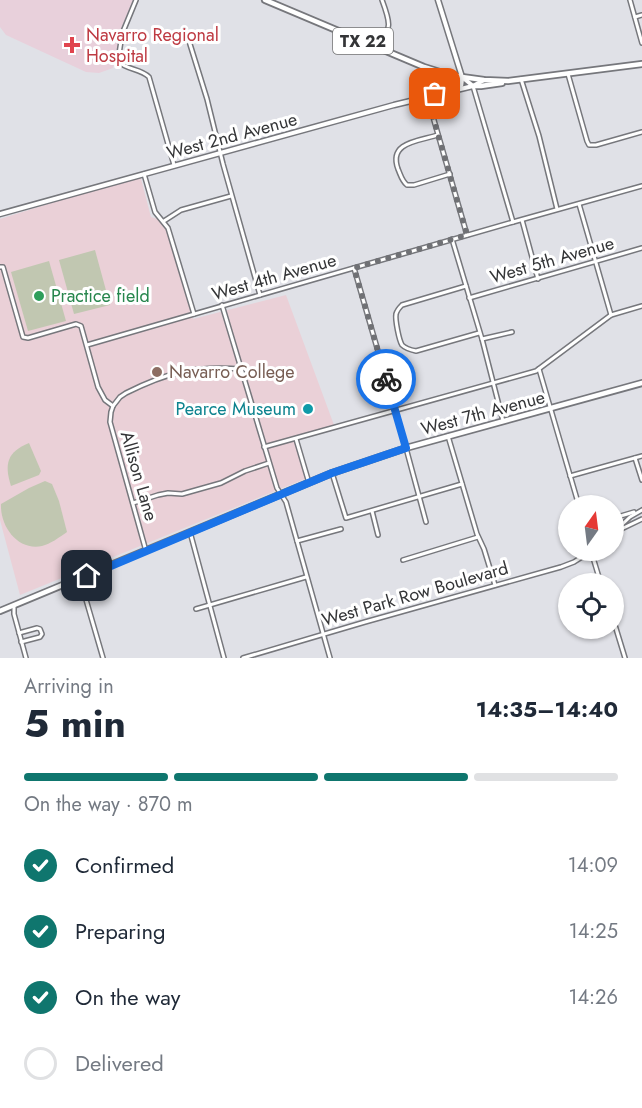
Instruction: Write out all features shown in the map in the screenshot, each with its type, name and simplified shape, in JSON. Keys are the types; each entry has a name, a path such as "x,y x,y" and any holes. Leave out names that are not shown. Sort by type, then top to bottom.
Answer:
{"main road":[{"name":"TX 22","path":"266,0 424,67 462,77 508,81 642,64"},
{"path":"459,88 462,77"},
{"path":"472,86 508,81"},
{"name":"West 7th Avenue","path":"0,611 332,473 406,448 642,383"}],"street":[{"path":"136,0 122,34 117,59 121,64 149,77 174,165"},
{"path":"380,49 390,25 382,0"},
{"path":"438,0 462,77 472,86 513,222"},
{"path":"630,0 642,43"},
{"path":"635,17 642,15"},
{"path":"189,41 260,295"},
{"path":"568,74 587,143 596,145 642,132"},
{"path":"521,79 539,136 557,209"},
{"name":"West 2nd Avenue","path":"0,214 220,152 472,86 484,80"},
{"path":"427,96 467,235"},
{"path":"438,135 402,147 396,154 396,163 403,182 407,185 450,174"},
{"path":"144,174 155,212 168,228 194,314"},
{"name":"West 4th Avenue","path":"87,345 642,186"},
{"path":"164,221 181,210 232,196"},
{"path":"579,203 611,315"},
{"path":"522,219 538,279"},
{"path":"452,240 482,339 503,421"},
{"name":"West 5th Avenue","path":"469,298 642,248"},
{"path":"2,267 23,337 28,338 76,324 81,326 102,395 113,406 126,393 163,376 199,368 241,369"},
{"path":"354,268 426,522"},
{"path":"466,286 402,305 397,310 396,317 400,340 403,346 416,351 479,333"},
{"path":"222,305 269,463 280,495 286,502 330,658"},
{"path":"264,447 539,369 611,315 642,306"},
{"path":"482,339 512,332"},
{"path":"539,369 576,495"},
{"name":"Allison Lane","path":"113,406 110,422 146,551"},
{"path":"448,436 495,585"},
{"path":"296,439 309,483"},
{"path":"570,476 642,456"},
{"path":"635,458 642,480"},
{"path":"133,503 158,495 182,494 221,483 245,471 269,463"},
{"path":"332,473 346,518 462,484"},
{"path":"372,511 378,536"},
{"path":"624,515 640,511"},
{"path":"624,522 640,511"},
{"path":"624,528 642,519"},
{"path":"297,541 341,529"},
{"path":"190,532 224,658"},
{"path":"403,560 478,537"},
{"name":"West Park Row Boulevard","path":"243,658 576,561"},
{"path":"196,609 306,577"},
{"path":"80,579 103,658"},
{"path":"14,606 26,658"},
{"path":"19,633 39,628 42,634 40,638 21,642"},
{"path":"619,639 625,658"}],"shaded area":[{"name":"Navarro Regional Hospital","path":"0,0 133,0 121,29 113,68 99,73 86,72 6,35 0,27"},
{"name":"Navarro College","path":"140,175 151,217 164,221 193,319 286,295 334,425 295,436 307,478 20,595 0,520 0,219"}],"green space":[{"path":"95,250 110,305 74,314 59,260"},
{"name":"Practice field","path":"49,261 66,321 28,331 11,272"},
{"path":"29,443 41,471 39,475 11,486 8,471 9,460 16,450"},
{"path":"45,481 52,484 67,532 52,542 33,547 25,545 12,536 1,513 1,504"}],"way so far":[{"path":"386,379 354,268 467,235 427,96 435,94"}],"place":[{"name":"Navarro Regional Hospital","path":"72,45"},
{"name":"Practice field","path":"39,296"},
{"name":"Navarro College","path":"157,372"},
{"name":"Pearce Museum","path":"308,409"}],"route":[{"path":"87,576 332,473 406,448 386,379"}]}
